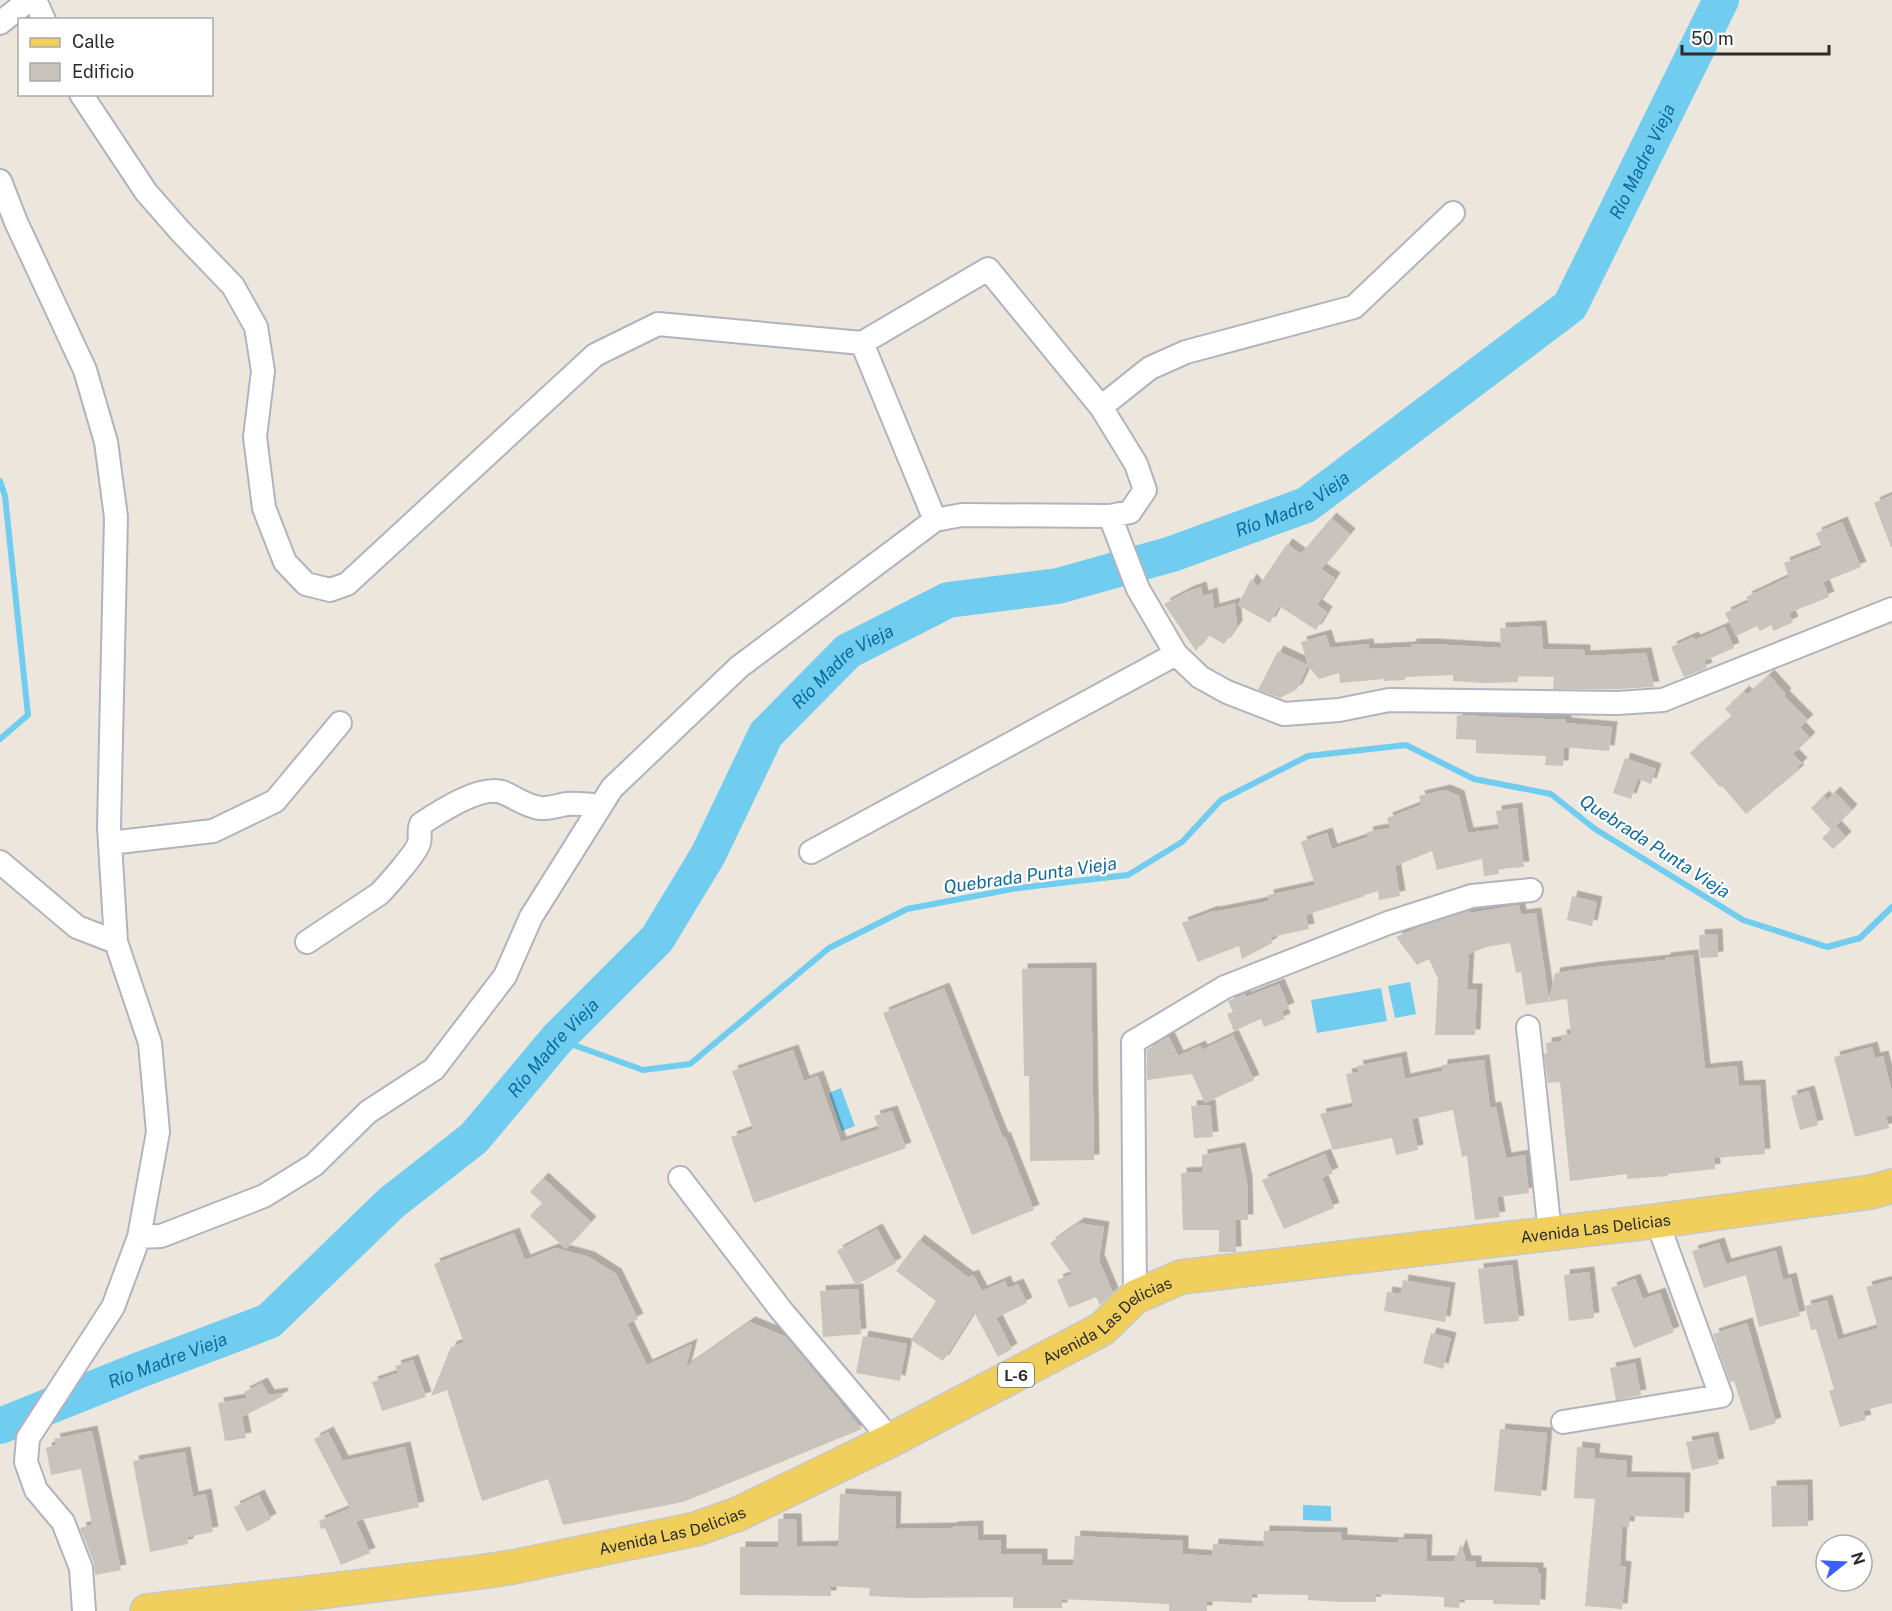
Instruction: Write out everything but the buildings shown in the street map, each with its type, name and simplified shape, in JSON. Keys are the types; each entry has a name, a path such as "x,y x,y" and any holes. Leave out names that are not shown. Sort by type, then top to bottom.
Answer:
{"main road":[{"name":"Avenida Las Delicias","path":"147,1611 480,1572 696,1529 738,1514 891,1440 1102,1329 1135,1297 1180,1277 1657,1221 1871,1192 1892,1186"}],"street":[{"path":"0,23 29,0"},
{"path":"35,0 43,18"},
{"path":"82,96 146,192 233,286 256,327 263,371 255,437 264,508 285,562 306,584 330,590 347,584 595,355 658,324 862,343 988,269 1101,407 1136,464 1145,490 1130,512 1110,516 962,514 935,520 739,667 612,788 531,917 505,976 434,1069 368,1112 314,1166 264,1196 161,1236 139,1237"},
{"path":"0,181 16,222 85,370 106,442 116,517 109,826 116,942 150,1043 158,1132 139,1237 113,1307 28,1438 26,1462 36,1490 63,1522 81,1568 84,1611"},
{"path":"1101,407 1150,368 1186,352 1354,307 1453,213"},
{"path":"862,343 935,520"},
{"path":"1110,516 1138,589 1176,654 1200,677 1227,692 1284,714 1339,710 1389,700 1617,704 1663,700 1892,609"},
{"path":"810,852 1176,654"},
{"path":"110,843 213,831 275,801 340,723"},
{"path":"307,942 379,894 388,885 419,845 421,824 474,795 496,791 537,807 552,808 577,804 600,807"},
{"path":"0,862 77,927 116,942"},
{"path":"1135,1297 1133,1042 1225,987 1388,923 1472,896 1531,890"},
{"path":"1528,1027 1550,1233"},
{"path":"680,1178 781,1310 891,1440"},
{"path":"1563,1422 1720,1396 1657,1221"}],"water":[{"path":"1410,982 1416,1014 1395,1018 1388,986"},
{"path":"1381,988 1387,1021 1317,1033 1311,1000"},
{"path":"841,1088 855,1126 842,1131 829,1093"},
{"path":"1303,1505 1331,1506 1331,1521 1303,1520"}],"waterway":[{"name":"Río Madre Vieja","path":"0,1426 269,1321 391,1203 474,1138 557,1039 657,939 708,855 766,734 848,651 948,600 1058,586 1172,554 1306,505 1570,306 1721,0"},
{"path":"0,481 5,496 28,715 0,739"},
{"name":"Quebrada Punta Vieja","path":"557,1039 643,1070 690,1064 829,948 907,909 1018,888 1128,875 1182,842 1221,800 1308,756 1406,745 1474,779 1551,794 1595,829 1743,920 1827,947 1860,938 1892,907"}]}
